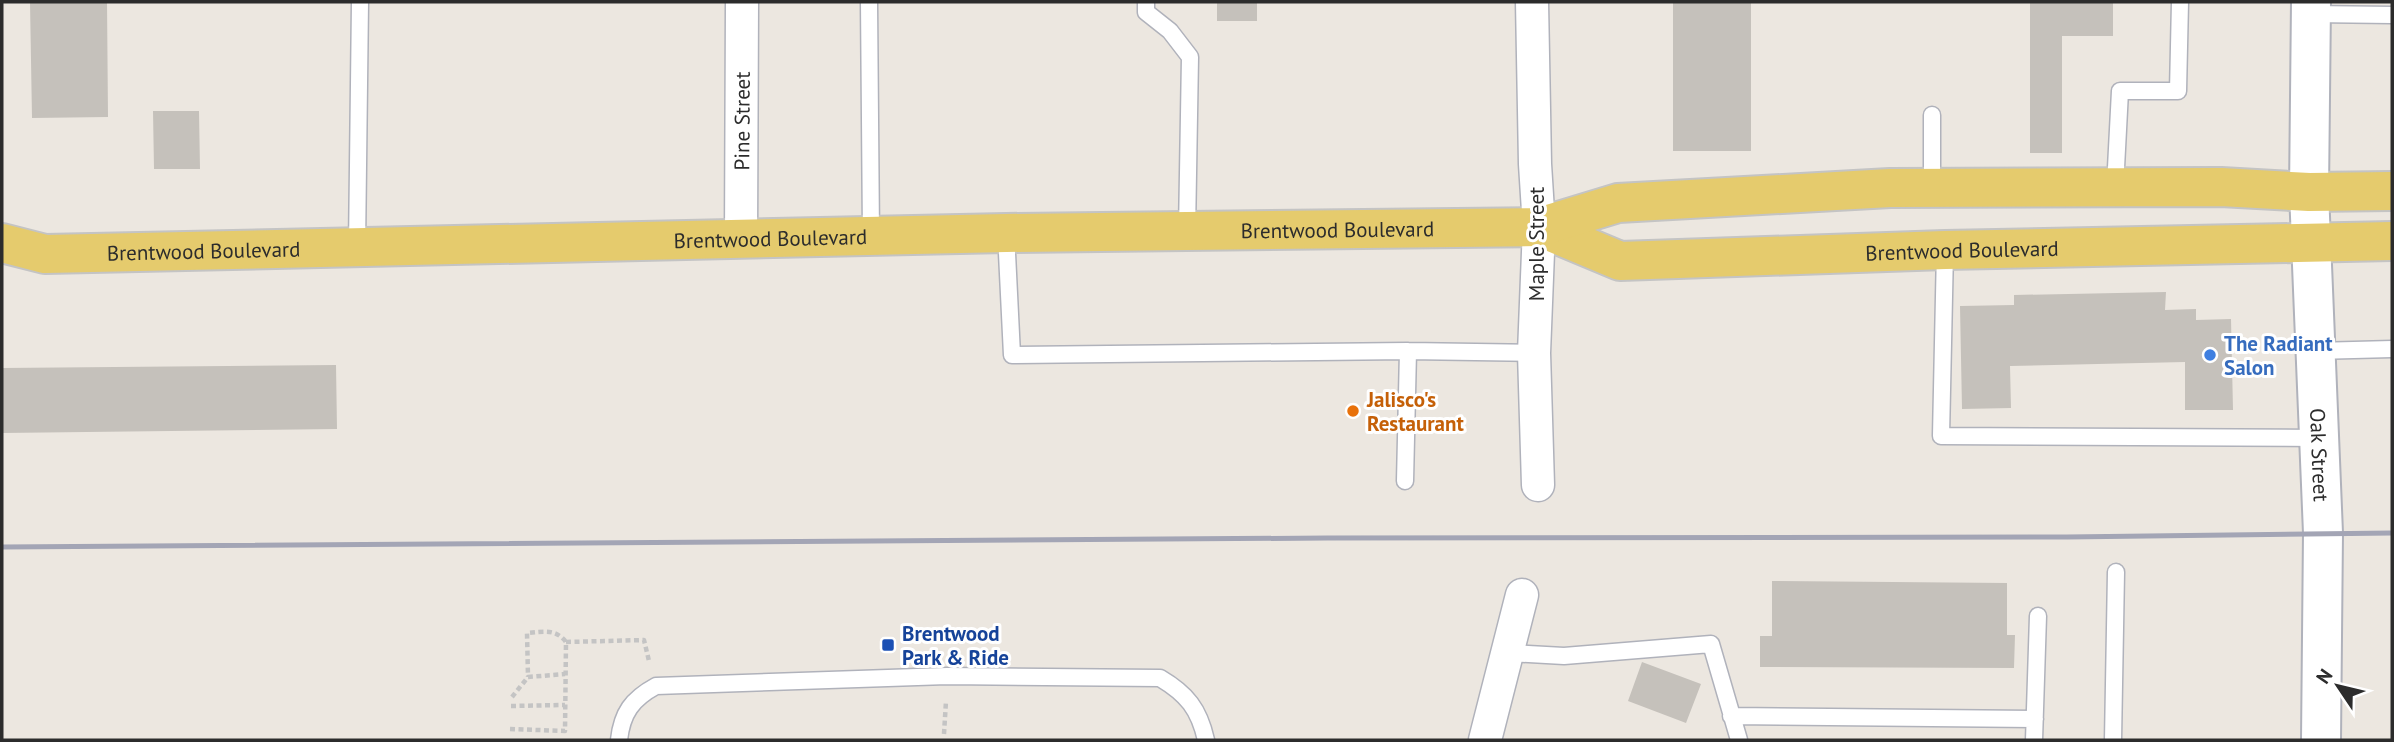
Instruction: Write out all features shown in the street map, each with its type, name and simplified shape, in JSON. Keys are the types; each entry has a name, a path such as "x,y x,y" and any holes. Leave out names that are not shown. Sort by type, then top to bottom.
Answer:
{"main road":[{"name":"Brentwood Boulevard","path":"2,243 45,254 1006,233 1539,227 1618,203 1932,187 2221,187 2392,191"},
{"name":"Brentwood Boulevard","path":"1539,227 1620,261 1945,250 2392,241"}],"street":[{"name":"Pine Street","path":"741,238 742,2"},
{"name":"Maple Street","path":"1532,2 1539,227 1534,353 1538,485"},
{"name":"Oak Street","path":"2311,8 2309,191 2323,533 2321,740"},
{"path":"1485,740 1522,595"}],"lane":[{"path":"357,247 360,2"},
{"path":"869,2 871,236"},
{"path":"1146,2 1146,12 1170,30 1189,57 1187,231"},
{"path":"2115,187 2120,91 2178,91 2180,2"},
{"path":"2311,8 2392,15"},
{"path":"1932,115 1932,187"},
{"path":"1006,233 1012,355 1408,351 1534,353"},
{"path":"1945,250 1941,436 2319,438"},
{"path":"2315,351 2392,349"},
{"path":"1405,481 1408,351"},
{"path":"2113,740 2116,572"},
{"path":"2034,740 2038,616"},
{"path":"1508,653 1564,656 1711,644 1739,740"},
{"path":"619,740 621,722 638,696 656,686 947,676 1160,678 1179,690 1191,702 1206,740"},
{"path":"1731,716 2035,719"}],"path":[{"path":"510,729 565,731 565,642 560,634 552,631 527,633 528,677 512,696"},
{"path":"565,642 643,640 656,686"},
{"path":"528,677 565,674"},
{"path":"511,706 565,705"}],"building":[{"path":"30,2 107,2 108,117 32,118"},
{"path":"1217,2 1257,2 1257,21 1217,21"},
{"path":"1673,2 1751,2 1751,151 1673,151"},
{"path":"2030,2 2113,2 2113,36 2062,36 2062,153 2030,153"},
{"path":"153,111 199,111 200,169 154,169"},
{"path":"2166,292 2165,310 2196,309 2196,320 2231,319 2233,410 2185,410 2185,362 2010,366 2011,408 1962,409 1960,306 2014,305 2014,295"},
{"path":"336,365 337,429 2,433 2,368"},
{"path":"1772,581 2007,583 2007,635 2015,635 2014,668 1760,667 1760,636 1772,636"},
{"path":"1642,662 1701,684 1686,723 1628,701"}],"railway":[{"path":"2,547 2392,533"}],"place":[{"name":"The Radiant Salon","path":"2210,355"},
{"name":"Jalisco's Restaurant","path":"1353,411"},
{"name":"Brentwood Park & Ride","path":"888,645"}]}
